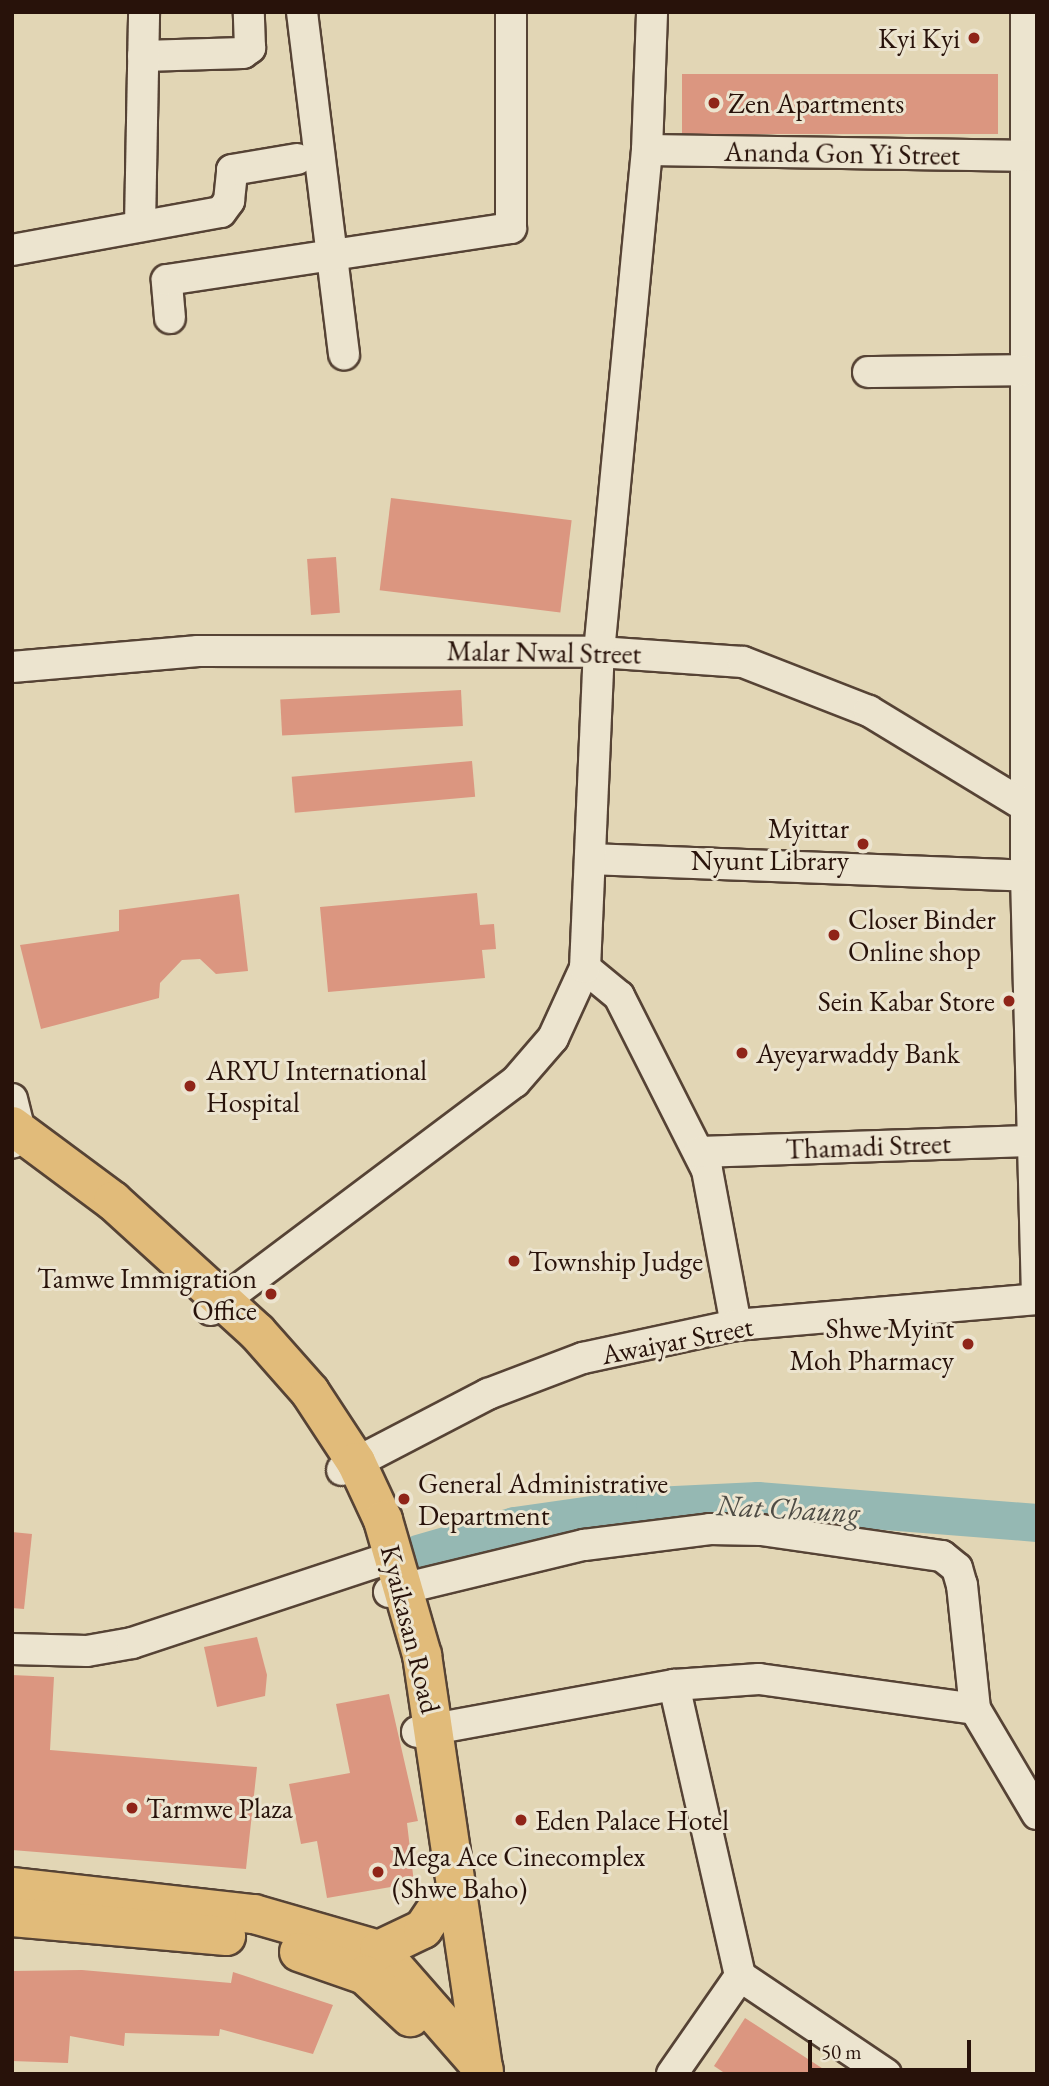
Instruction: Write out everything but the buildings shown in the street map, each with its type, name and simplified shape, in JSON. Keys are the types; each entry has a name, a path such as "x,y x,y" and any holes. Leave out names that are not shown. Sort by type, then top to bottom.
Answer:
{"main road":[{"name":"Kyaikasan Road","path":"14,1131 113,1201 310,1392 349,1466 393,1574 426,1730 472,2067"},
{"name":"Kyaikasan Road","path":"426,1730 440,1904 472,2067"},
{"path":"12,1887 254,1914 379,1950 472,2067"},
{"path":"379,1950 423,1930 440,1904"},
{"path":"12,1917 196,1931 330,1959 388,1994 472,2067"}],"street":[{"path":"144,56 243,53 250,48 249,12"},
{"path":"302,12 344,354"},
{"path":"170,318 167,280 511,228 510,12"},
{"path":"218,1305 515,1082 553,1038 585,968 599,652 648,150 652,12"},
{"path":"1026,12 1030,156 1023,370 1031,657 1032,813 1026,876 1034,979 1037,1298"},
{"path":"140,226 144,14"},
{"name":"Ananda Gon Yi Street","path":"648,150 1030,156"},
{"path":"12,250 221,212 229,201 232,170 297,159"},
{"path":"868,372 1023,370"},
{"name":"Malar Nwal Street","path":"12,667 198,651 599,652 743,662 808,683 964,765 1032,813"},
{"path":"591,859 1026,876"},
{"path":"585,968 618,996 699,1152 736,1325"},
{"name":"Thamadi Street","path":"699,1152 1034,1141"},
{"name":"Awaiyar Street","path":"349,1466 488,1394 583,1358 736,1325 1037,1298"},
{"path":"12,1649 87,1651 132,1643 393,1574 710,1529 761,1530 942,1556 957,1568 962,1585 975,1709 1037,1814"},
{"path":"426,1730 674,1685 759,1679 975,1709"},
{"path":"674,1685 740,1976 886,2074"},
{"path":"672,2074 740,1976"}],"waterway":[{"name":"Nat Chaung","path":"418,1554 515,1526 655,1506 758,1501 1037,1523"}],"place":[{"name":"Kyi Kyi","path":"974,38"},
{"name":"Zen Apartments","path":"714,103"},
{"name":"Myittar Nyunt Library","path":"863,844"},
{"name":"Closer Binder Online shop","path":"834,935"},
{"name":"Sein Kabar Store","path":"1009,1001"},
{"name":"Ayeyarwaddy Bank","path":"742,1053"},
{"name":"ARYU International Hospital","path":"190,1086"},
{"name":"Township Judge","path":"514,1261"},
{"name":"Tamwe Immigration Office","path":"271,1294"},
{"name":"Shwe Myint Moh Pharmacy","path":"968,1344"},
{"name":"General Administrative Department","path":"404,1499"},
{"name":"Tarmwe Plaza","path":"132,1808"},
{"name":"Eden Palace Hotel","path":"521,1820"},
{"name":"Mega Ace Cinecomplex (Shwe Baho)","path":"378,1872"}]}
